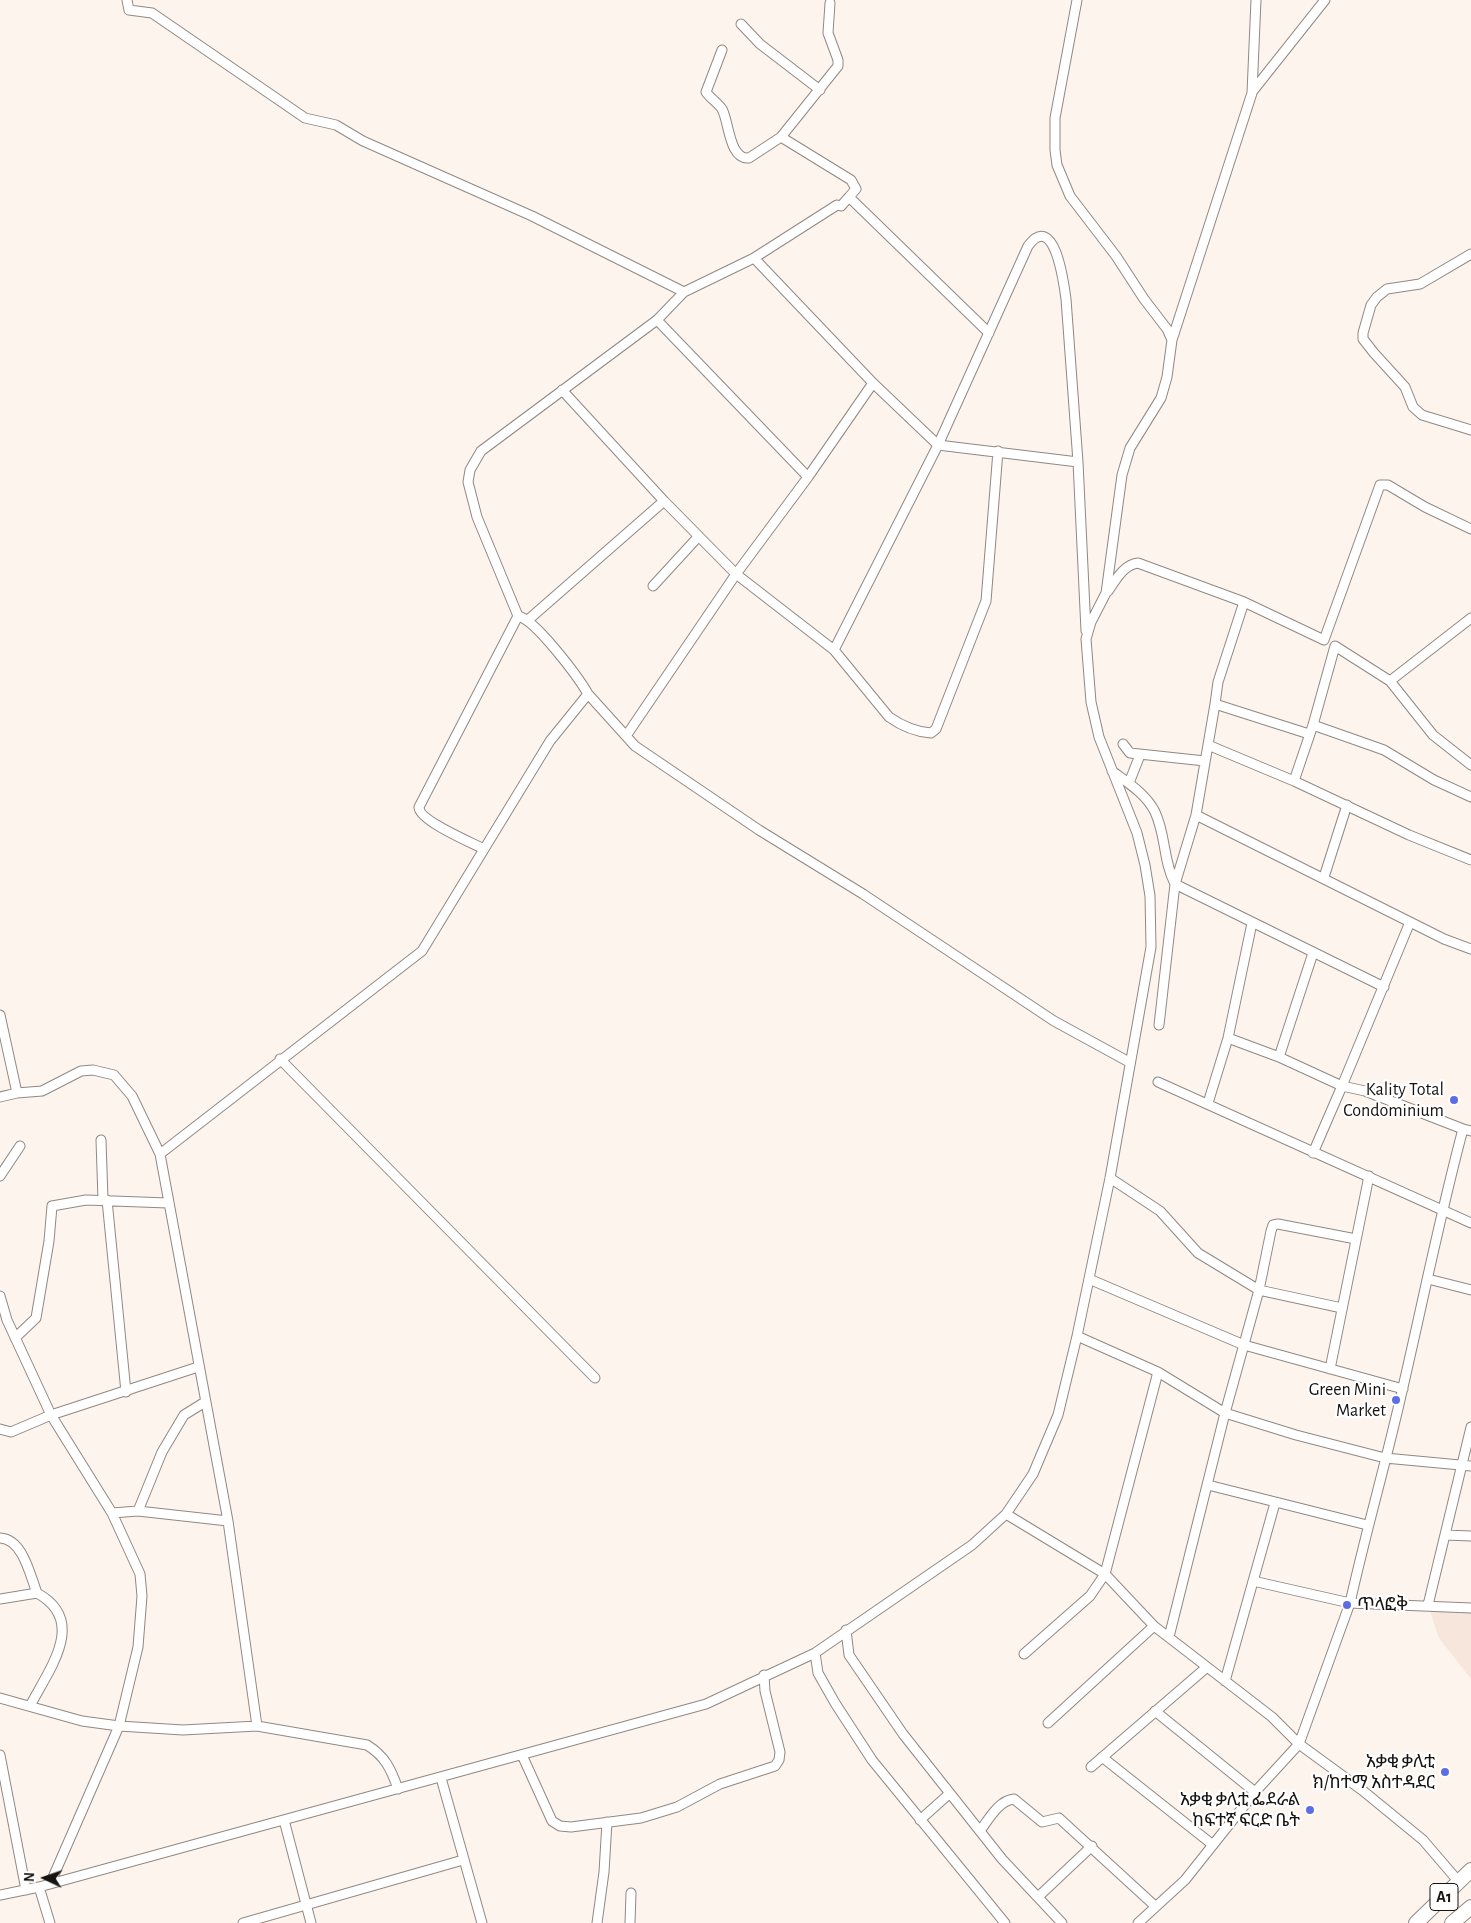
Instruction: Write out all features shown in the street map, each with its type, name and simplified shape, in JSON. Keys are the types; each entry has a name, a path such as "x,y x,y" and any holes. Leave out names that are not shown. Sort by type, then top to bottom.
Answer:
{"main road":[{"name":"A1","path":"1416,1923 1471,1870"},
{"name":"A1","path":"1452,1923 1471,1907"}],"street":[{"path":"127,0 129,10 152,13 305,118 336,125 363,141 532,216 684,292"},
{"path":"1077,0 1055,118 1057,165 1070,196 1116,256 1172,340"},
{"path":"1106,593 1122,475 1130,448 1161,398 1168,377 1172,340 1252,93 1256,0"},
{"path":"1252,93 1325,0"},
{"path":"722,50 706,92 723,111 737,152 742,157 749,158 781,137 838,66 838,60 828,33 830,3"},
{"path":"741,24 760,44 820,90"},
{"path":"781,137 851,180 856,189 842,206 837,205 754,258 684,292 658,320 481,450 470,470 468,482 477,516 518,616 528,620 577,675 588,694 635,746 759,830 863,894 1054,1022 1129,1062"},
{"path":"849,197 989,333"},
{"path":"0,1895 39,1887 706,1704 764,1675 815,1653 972,1545 1006,1514 1033,1474 1058,1415 1077,1336 1110,1178 1129,1062 1146,983 1151,948 1152,913 1145,864 1137,832 1099,737 1091,702 1086,639 1078,462 1066,299 1062,273 1054,246 1048,240 1039,238 1032,241 1028,246 938,445 834,650"},
{"path":"1471,254 1420,284 1387,289 1371,304 1363,339 1404,387 1413,407 1422,415 1471,430"},
{"path":"754,258 873,383 938,445 1078,462"},
{"path":"658,320 808,477"},
{"path":"626,736 736,574 808,477 873,383"},
{"path":"562,390 698,537 736,574 834,650 889,717 899,724 921,732 931,733 936,729 986,601 998,451"},
{"path":"1324,640 1380,485 1388,486 1425,507 1471,529"},
{"path":"528,620 664,501"},
{"path":"654,586 698,537"},
{"path":"1086,639 1091,622 1106,593 1125,569 1131,564 1138,563 1244,602 1335,646 1390,681 1433,735 1471,765"},
{"path":"1159,1025 1176,884 1196,815 1218,682 1244,602"},
{"path":"484,849 433,823 421,815 419,807 518,616"},
{"path":"1390,681 1471,618"},
{"path":"1294,781 1335,646"},
{"path":"160,1154 280,1059 422,951 550,740 588,694"},
{"path":"1215,704 1384,750 1445,786 1471,797"},
{"path":"1123,744 1130,753 1205,761"},
{"path":"1208,745 1294,781 1409,835 1471,860"},
{"path":"1129,783 1140,755"},
{"path":"1111,770 1129,783 1148,801 1154,812 1168,867 1176,884 1384,987"},
{"path":"1324,877 1347,805"},
{"path":"1196,815 1324,877 1410,922 1471,949"},
{"path":"1313,1153 1410,922"},
{"path":"1208,1103 1228,1038 1252,923"},
{"path":"1279,1057 1313,953"},
{"path":"0,1016 17,1093"},
{"path":"1138,1923 1185,1880 1255,1792 1299,1744 1350,1603 1367,1525 1403,1389 1442,1209 1467,1130 1359,1090 1342,1086 1279,1057 1228,1038"},
{"path":"280,1059 595,1378"},
{"path":"0,1097 17,1093 42,1091 81,1071 93,1070 114,1075 132,1096 160,1154 228,1521 257,1726"},
{"path":"1346,1076 1359,1090"},
{"path":"1158,1082 1471,1223"},
{"path":"101,1140 105,1200 126,1392"},
{"path":"0,1176 20,1146"},
{"path":"1330,1369 1369,1176"},
{"path":"1110,1178 1160,1211 1198,1253 1260,1290 1342,1308"},
{"path":"15,1338 36,1318 49,1241 52,1206 72,1201 105,1200 168,1203"},
{"path":"1169,1637 1225,1413 1260,1290 1273,1225 1278,1224 1356,1239"},
{"path":"1089,1279 1244,1345 1403,1389"},
{"path":"1428,1279 1471,1290"},
{"path":"0,1296 4,1320 15,1338 51,1415 112,1513 140,1574 142,1596 138,1647 119,1726 50,1884"},
{"path":"1077,1336 1158,1372 1225,1413 1296,1435 1385,1458 1467,1466"},
{"path":"0,1429 11,1432 51,1415 198,1367"},
{"path":"1024,1654 1090,1596 1105,1574 1158,1372"},
{"path":"138,1511 162,1452 184,1415 205,1402"},
{"path":"1428,1605 1445,1535 1467,1466 1471,1427"},
{"path":"1208,1486 1367,1525"},
{"path":"1226,1681 1275,1503"},
{"path":"112,1513 138,1511 228,1521"},
{"path":"1006,1514 1105,1574 1154,1626 1272,1717 1299,1744 1362,1790 1423,1840 1458,1882"},
{"path":"1445,1535 1471,1536"},
{"path":"0,1538 7,1539 16,1546 27,1566 37,1593 50,1601 60,1617 63,1638 30,1706"},
{"path":"1253,1581 1350,1603 1471,1608"},
{"path":"0,1599 37,1593"},
{"path":"1048,1723 1154,1626"},
{"path":"846,1630 849,1655 903,1734 948,1794 1062,1923"},
{"path":"815,1653 818,1673 834,1703 872,1760 1005,1923"},
{"path":"1091,1767 1207,1667"},
{"path":"522,1755 552,1821 560,1826 571,1827 641,1818 677,1807 720,1784 775,1766 779,1760 780,1752 765,1691 764,1675"},
{"path":"0,1698 74,1719 119,1726 183,1730 257,1726 366,1745 380,1753 389,1766 398,1788"},
{"path":"1156,1711 1255,1792"},
{"path":"0,1755 26,1890"},
{"path":"1102,1757 1213,1845"},
{"path":"441,1778 482,1923"},
{"path":"920,1820 948,1794"},
{"path":"980,1831 1002,1803 1014,1799 1042,1822 1059,1818 1156,1906"},
{"path":"284,1820 311,1923"},
{"path":"597,1923 604,1872 607,1822"},
{"path":"1038,1897 1092,1846"},
{"path":"243,1923 463,1860"},
{"path":"39,1887 50,1923"},
{"path":"630,1923 631,1893"}],"shaded area":[{"path":"1428,1605 1471,1612 1471,1679 1439,1638"}],"place":[{"name":"Kality Total Condominium","path":"1454,1100"},
{"name":"Green Mini Market","path":"1396,1400"},
{"name":"ጥላፎቅ","path":"1347,1605"},
{"name":"አቃቂ ቃሊቲ ክ/ከተማ አስተዳደር","path":"1445,1772"},
{"name":"አቃቂ ቃሊቲ ፌደራል ከፍተኛ ፍርድ ቤት","path":"1310,1810"}]}
